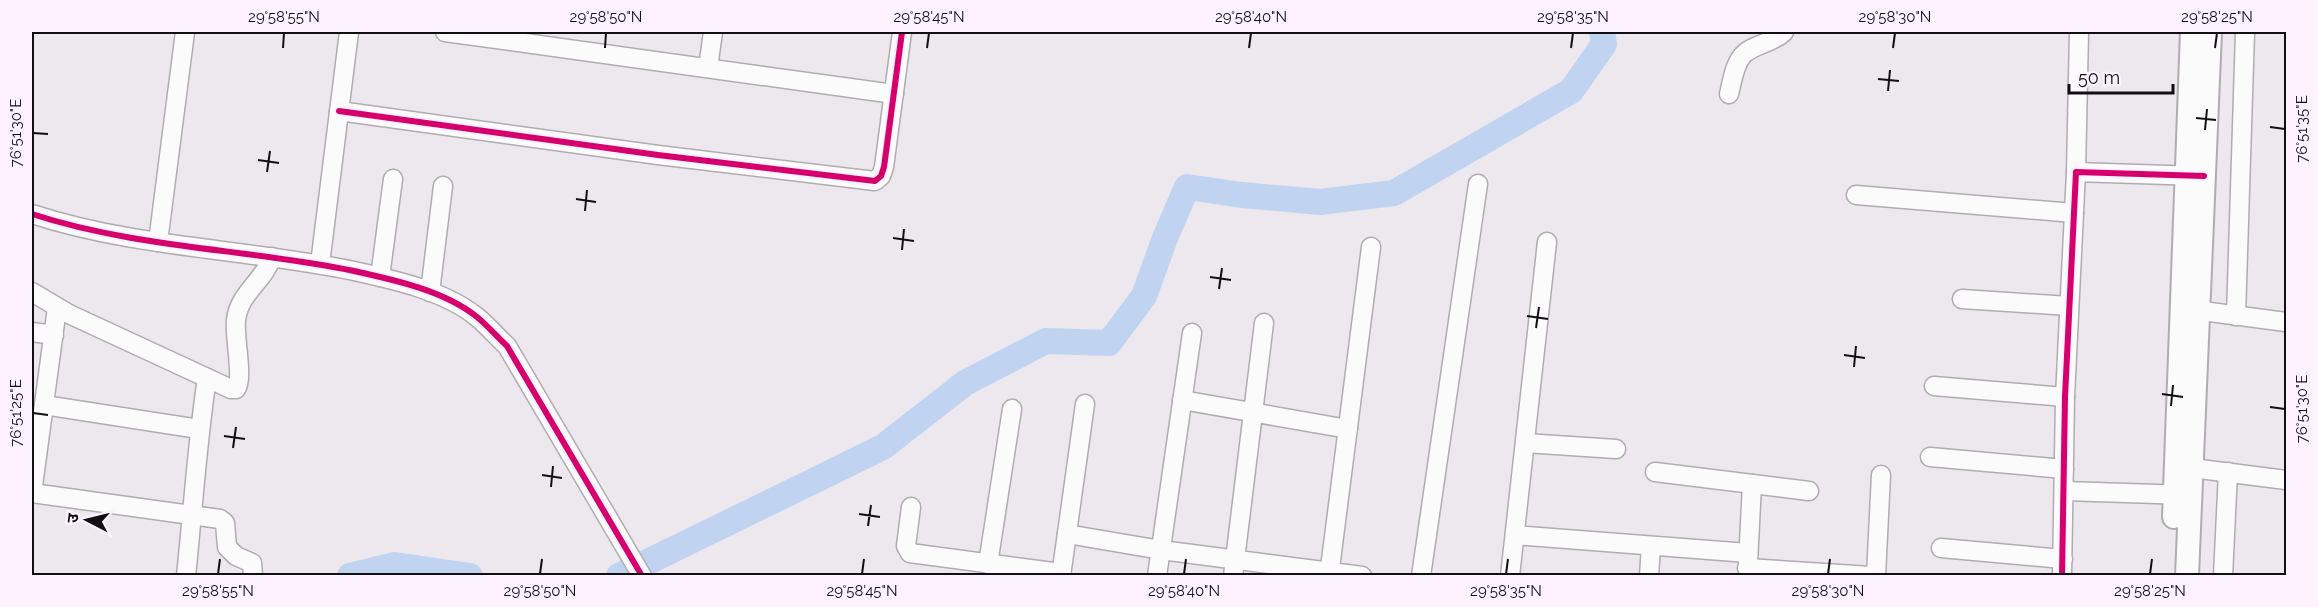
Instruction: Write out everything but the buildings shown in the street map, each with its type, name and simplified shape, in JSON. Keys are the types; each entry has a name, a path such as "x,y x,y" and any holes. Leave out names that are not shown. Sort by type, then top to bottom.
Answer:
{"main road":[{"path":"2171,576 2182,495 2190,310 2195,176 2192,32"},
{"path":"2195,176 2210,32"},
{"path":"2187,576 2182,495 2192,468 2190,310"}],"street":[{"path":"158,242 185,32"},
{"path":"320,264 349,32"},
{"path":"445,32 894,94"},
{"path":"708,68 713,32"},
{"path":"339,111 875,181 881,176 884,167 902,32"},
{"path":"1729,94 1742,56 1751,49 1774,40 1784,32"},
{"path":"1941,548 2062,567 2065,397 2076,172 2079,32"},
{"path":"2236,316 2245,32"},
{"path":"2076,172 2195,176"},
{"path":"380,277 393,179"},
{"path":"1421,576 1478,184"},
{"path":"430,292 443,186"},
{"path":"1856,195 2074,213"},
{"path":"32,214 67,226 158,242 320,264 380,277 430,292 477,316 507,346 642,576"},
{"path":"1510,576 1547,242"},
{"path":"1330,573 1371,247"},
{"path":"32,292 57,308 231,389 236,389 239,386 236,319 240,304 249,289 264,273 272,257"},
{"path":"1962,298 2069,306"},
{"path":"57,308 39,414 32,493 220,519 225,524 227,547 236,556 252,563 253,576"},
{"path":"2190,310 2286,322"},
{"path":"1234,568 1264,323"},
{"path":"32,332 54,335"},
{"path":"1157,576 1192,333"},
{"path":"186,576 199,429 207,378"},
{"path":"1935,386 2065,397"},
{"path":"1182,400 1348,429"},
{"path":"911,507 906,546 910,553 977,567 1061,574 1085,404"},
{"path":"977,567 1012,409"},
{"path":"39,414 199,429"},
{"path":"1525,443 1616,448"},
{"path":"1930,457 2064,469"},
{"path":"2192,468 2286,480"},
{"path":"1655,472 1809,491"},
{"path":"2223,576 2228,472"},
{"path":"1515,536 1651,546 1747,566 1874,576 1881,475"},
{"path":"1747,566 1752,484"},
{"path":"2064,491 2182,495"},
{"path":"1066,534 1161,550 1234,568 1362,576"},
{"path":"1649,576 1651,546"}],"waterway":[{"path":"619,576 883,447 965,383 1046,341 1109,343 1144,296 1187,187 1320,202 1394,193 1571,91 1604,44 1602,32"},
{"path":"350,576 395,565 470,576"}],"cycle path":[{"path":"339,111 658,155 875,181 881,176 884,167 902,32"},
{"path":"2062,576 2065,397 2076,172 2204,176"},
{"path":"32,214 111,234 354,271 435,293 464,308 481,320 507,346 642,576"}]}
